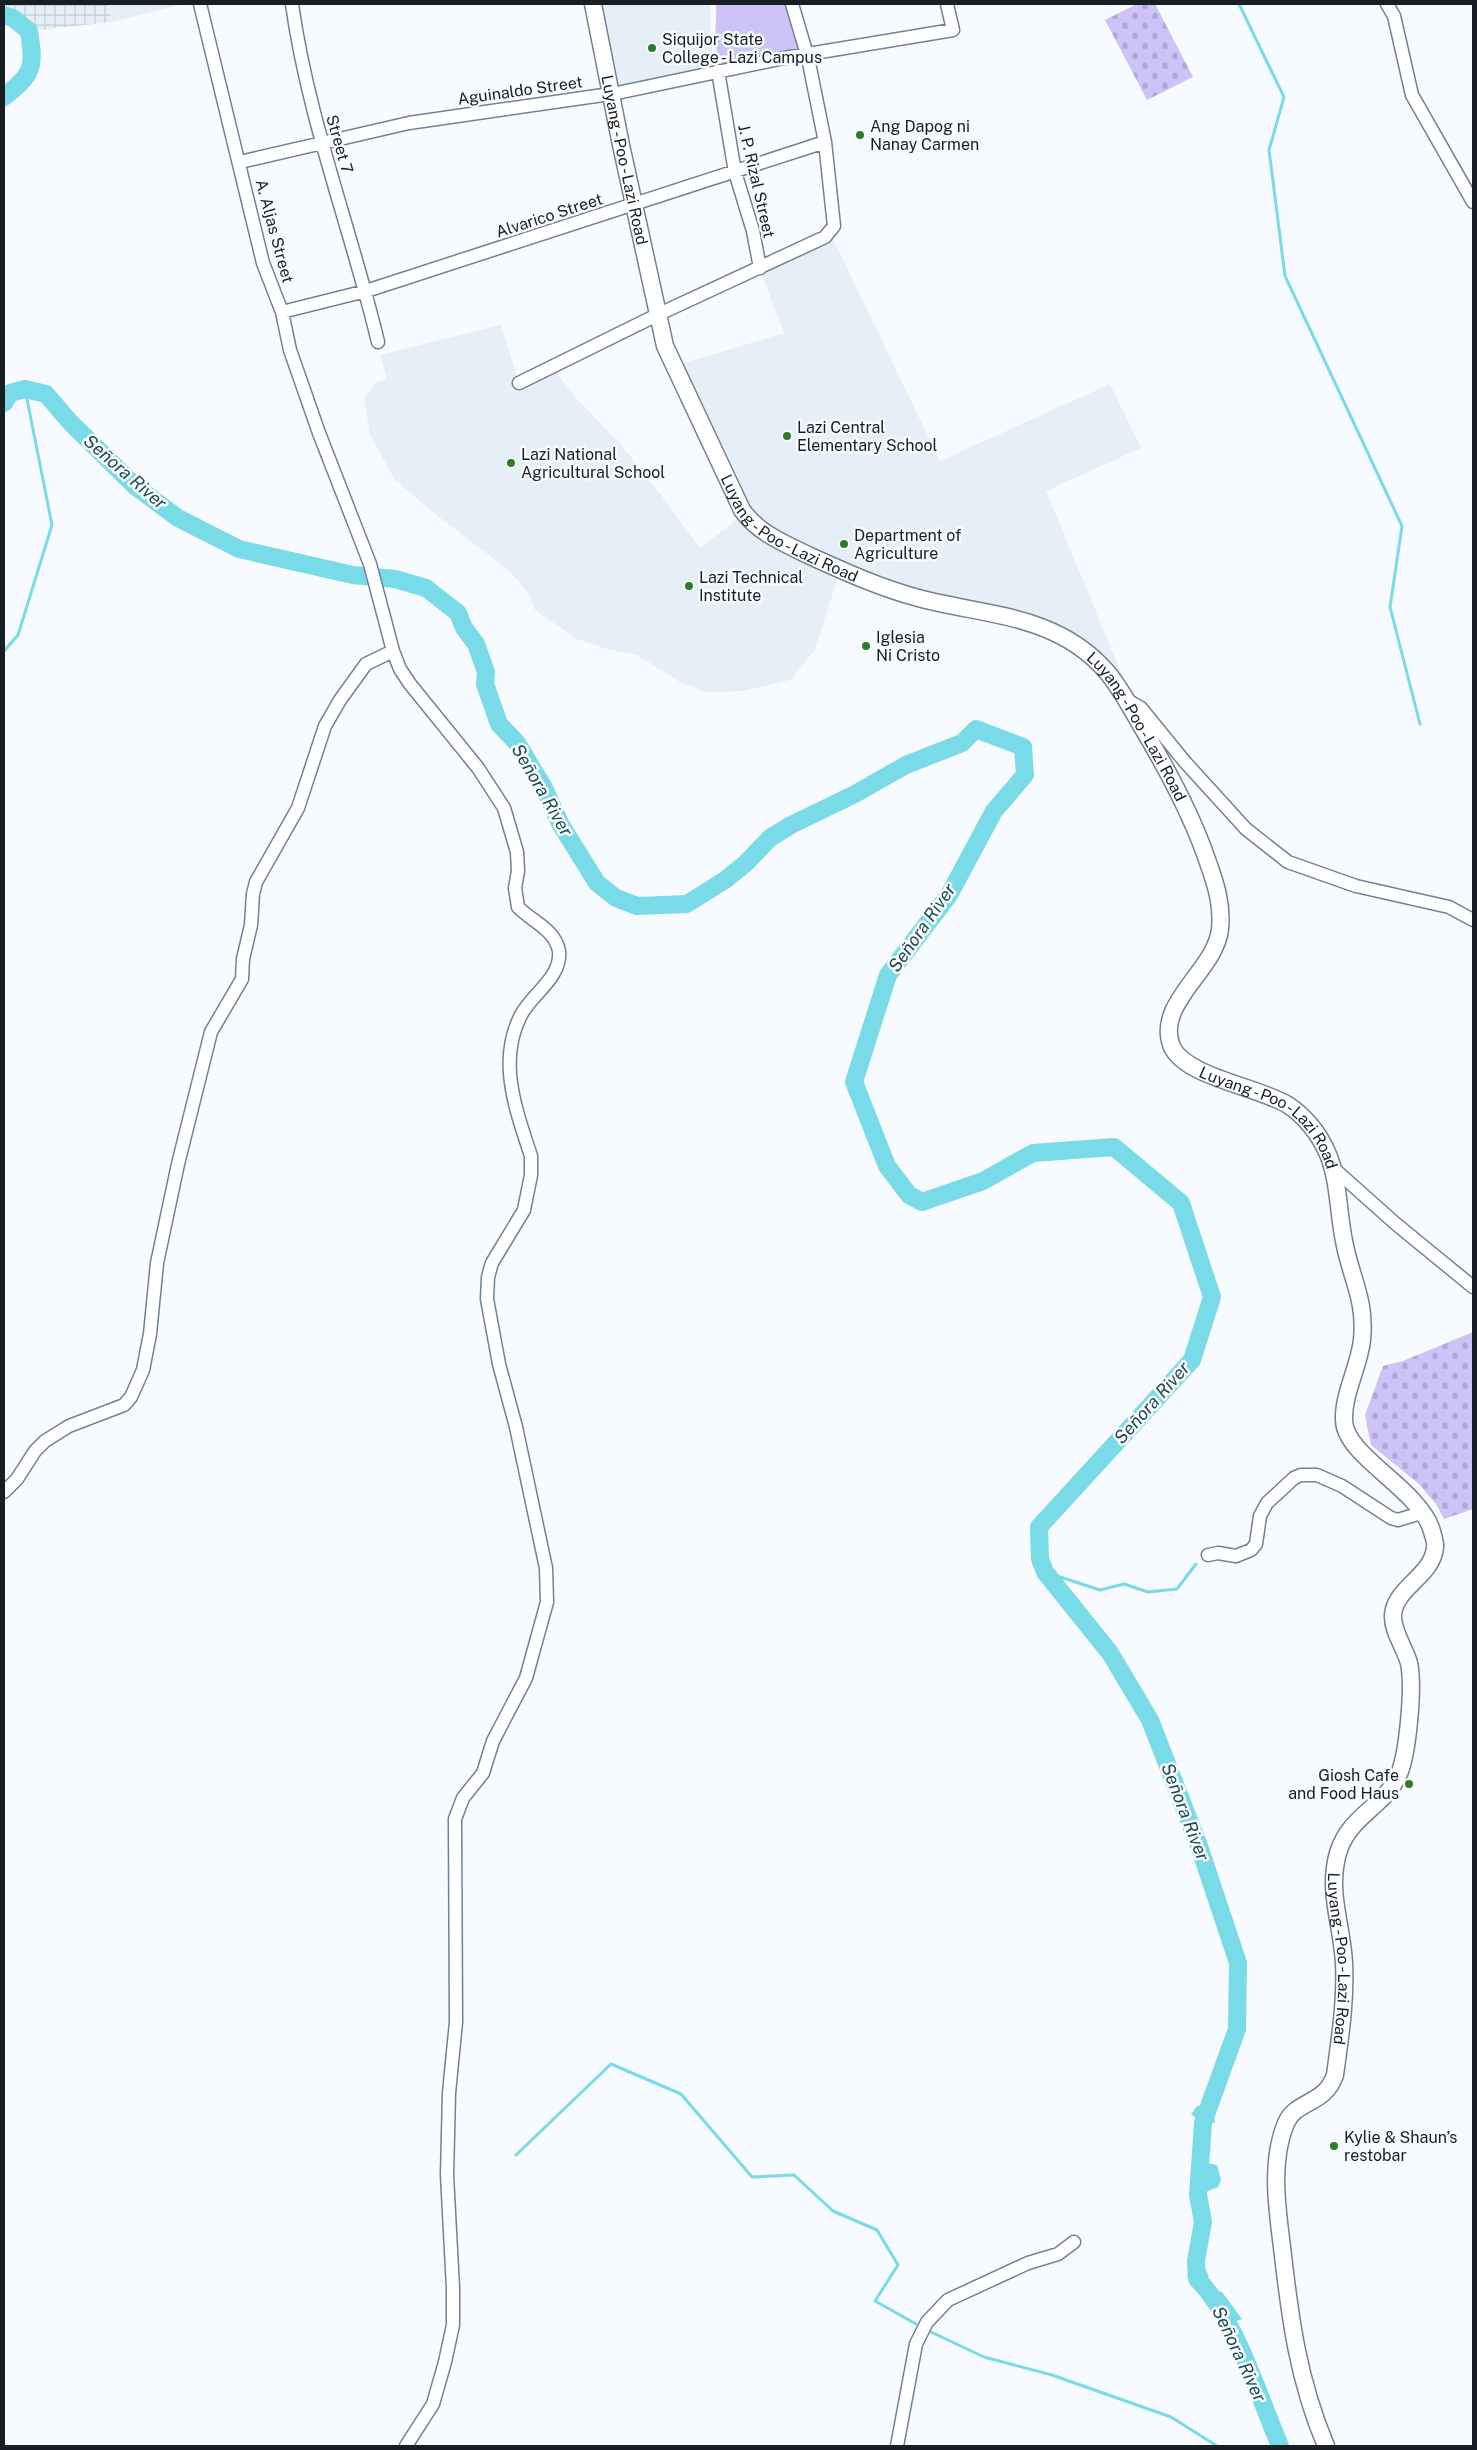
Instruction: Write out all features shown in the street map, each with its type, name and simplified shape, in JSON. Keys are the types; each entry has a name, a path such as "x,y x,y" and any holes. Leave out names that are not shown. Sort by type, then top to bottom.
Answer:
{"main road":[{"name":"Luyang - Poo - Lazi Road","path":"593,4 665,346 742,510 760,529 775,539 888,588 920,599 1015,619 1059,634 1083,650 1107,673 1125,698 1181,794 1192,818 1220,895 1219,938 1204,967 1172,1013 1169,1026 1172,1046 1184,1062 1198,1071 1265,1093 1300,1114 1323,1144 1332,1168 1345,1248 1360,1294 1362,1317 1361,1346 1345,1409 1344,1427 1350,1440 1361,1452 1399,1485 1424,1512 1436,1547 1429,1567 1397,1603 1393,1615 1395,1628 1410,1669 1411,1689 1404,1760 1391,1788 1355,1821 1348,1831 1338,1852 1334,1871 1334,1899 1344,1968 1335,2075 1329,2090 1294,2112 1288,2119 1279,2152 1277,2203 1292,2332 1309,2404 1326,2446"}],"street":[{"name":"A. Aljas Street","path":"200,4 240,162 263,263 282,312 290,350 330,462 370,564 393,651 400,669 410,684 478,768 504,808 517,852 518,871 515,888 518,907 546,929 556,943 559,952 558,963 553,974 521,1016 510,1052 511,1084 530,1156 531,1175 524,1210 492,1263 487,1285 489,1318 520,1445 546,1568 547,1602 526,1678 493,1741 483,1774 463,1798 455,1819 456,2022 449,2094 447,2175 453,2325 446,2362 433,2404 406,2446"},
{"name":"Street 7","path":"292,4 302,66 322,144 366,291 378,342"},
{"path":"519,383 657,315 826,237 834,226 835,218 825,142 807,54 792,4"},
{"name":"Aguinaldo Street","path":"240,162 409,123 612,93 807,54 953,30 947,4"},
{"path":"1387,4 1394,16 1412,95 1473,202"},
{"name":"J. P. Rizal Street","path":"718,71 735,172 753,231 760,268"},
{"name":"Alvarico Street","path":"282,312 366,291 825,142"},
{"path":"4,1492 17,1479 35,1451 45,1441 69,1426 119,1408 131,1397 143,1370 149,1348 157,1263 202,1067 213,1027 223,1008 239,988 242,979 243,958 251,925 253,894 256,882 298,808 325,726 340,700 366,664 393,651"},
{"path":"1125,698 1141,708 1185,762 1246,829 1288,862 1356,886 1449,907 1473,920"},
{"path":"1332,1168 1396,1224 1473,1287"},
{"path":"1208,1555 1218,1553 1236,1556 1251,1550 1256,1544 1260,1516 1267,1504 1294,1478 1301,1476 1317,1475 1342,1486 1391,1518 1398,1520 1424,1512"},
{"path":"898,2446 916,2344 927,2322 948,2300 1028,2263 1058,2254 1074,2242"}],"shaded area":[{"path":"108,4 185,4 112,22"},
{"path":"108,4 112,22 39,30 17,10 4,5"},
{"name":"Siquijor State College - Lazi Campus","path":"598,4 710,4 711,44 716,68 615,87"},
{"path":"833,239 940,461 1110,384 1141,448 1046,491 1128,689 1113,667 1014,615 869,578 815,555 755,516 681,364 784,333 761,272"},
{"path":"501,325 520,386 554,370 578,400 622,446 700,548 740,517 838,577 815,650 790,680 743,691 707,692 680,682 637,655 607,649 577,639 535,610 530,596 510,571 435,514 395,480 370,435 364,400 375,383 387,379 380,355"}],"green space":[{"path":"716,4 790,4 801,49 724,65 717,52"},
{"path":"1137,4 1155,4 1193,77 1147,100 1105,20"},
{"path":"1473,1332 1473,1509 1444,1519 1436,1504 1419,1484 1371,1445 1365,1415 1383,1366 1403,1361"}],"water":[{"path":"1197,2106 1209,2106 1214,2112 1215,2123 1203,2123 1191,2114"},
{"path":"1196,2161 1217,2165 1221,2180 1218,2187 1198,2195 1192,2170"},
{"path":"1200,2257 1209,2277 1197,2279 1187,2276 1191,2264"},
{"path":"1208,2289 1222,2292 1242,2319 1220,2327 1206,2296"}],"waterway":[{"path":"1239,4 1284,97 1269,150 1285,276 1402,526 1390,607 1420,724"},
{"name":"Señora River","path":"4,15 13,18 29,31 32,54 30,69 26,76 4,97"},
{"path":"4,651 18,635 52,525 25,389"},
{"name":"Señora River","path":"4,403 10,393 25,389 46,394 70,422 135,486 178,518 239,549 353,575 395,579 426,588 458,613 464,628 476,644 486,672 485,684 499,724 517,743 544,788 561,825 597,883 616,898 637,906 687,904 725,880 745,864 770,838 791,825 855,794 906,765 962,743 976,729 1023,747 1025,775 994,811 949,895 888,975 854,1082 887,1166 909,1195 922,1202 983,1181 1033,1153 1114,1147 1181,1203 1212,1297 1192,1360 1039,1527 1040,1559 1045,1572 1110,1653 1150,1720 1199,1846 1238,1963 1237,2029 1203,2123 1198,2195 1203,2222 1196,2261 1197,2279 1223,2313 1234,2335 1280,2446"},
{"path":"1045,1572 1100,1590 1124,1584 1148,1592 1177,1589 1196,1564"},
{"path":"516,2155 611,2064 681,2094 752,2177 794,2175 833,2211 877,2230 898,2265 875,2301 916,2324"},
{"path":"931,2332 984,2357 1052,2375 1171,2417 1217,2446"}],"place":[{"name":"Siquijor State College - Lazi Campus","path":"652,48"},
{"name":"Ang Dapog ni Nanay Carmen","path":"860,135"},
{"name":"Lazi Central Elementary School","path":"787,436"},
{"name":"Lazi National Agricultural School","path":"511,463"},
{"name":"Department of Agriculture","path":"844,544"},
{"name":"Lazi Technical Institute","path":"689,586"},
{"name":"Iglesia Ni Cristo","path":"866,646"},
{"name":"Giosh Cafe and Food Haus","path":"1409,1784"},
{"name":"Kylie & Shaun’s restobar","path":"1334,2146"}]}
